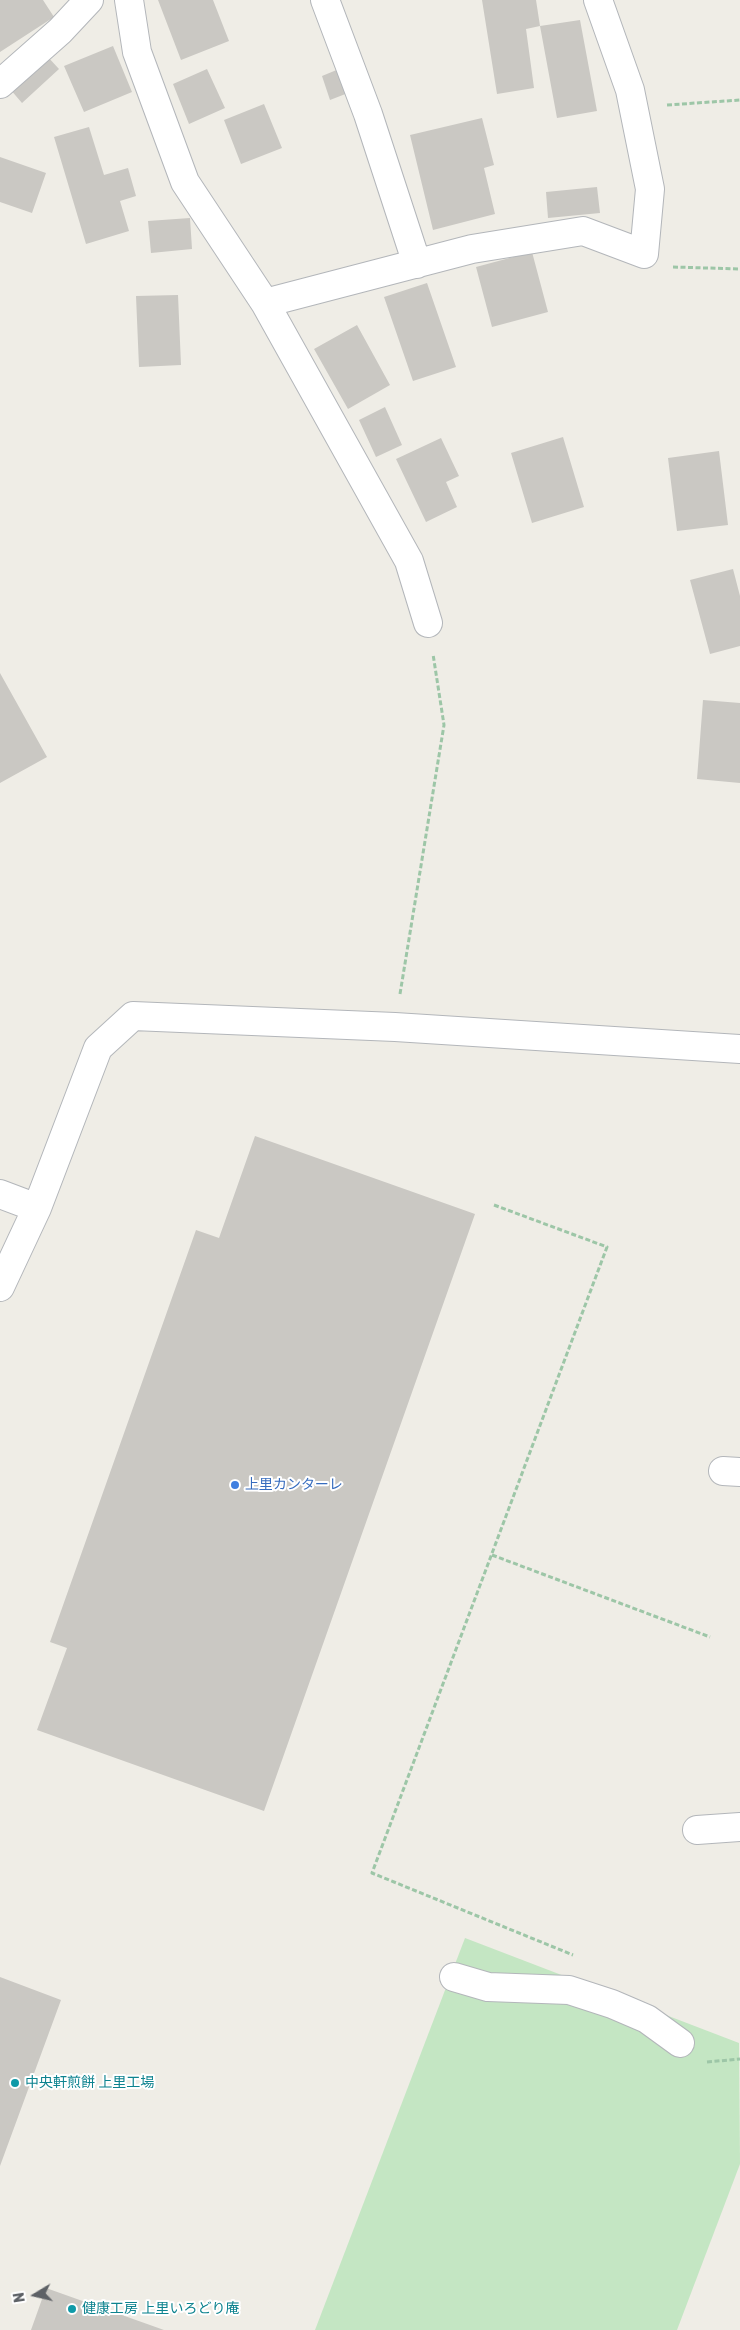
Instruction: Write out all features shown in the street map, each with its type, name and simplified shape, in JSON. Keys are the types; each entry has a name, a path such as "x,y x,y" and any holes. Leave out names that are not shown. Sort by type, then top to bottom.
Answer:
{"street":[{"path":"0,84 60,31 89,0"},
{"path":"129,0 137,52 185,182 265,303 409,561 428,623"},
{"path":"325,0 368,114 417,264"},
{"path":"265,303 472,249 584,231 644,254 650,189 630,90 598,0"},
{"path":"0,1287 37,1208 98,1048 133,1016 395,1026 740,1048"},
{"path":"0,1194 37,1208"},
{"path":"697,1830 740,1827"},
{"path":"454,1978 488,1987 569,1990 612,2004 647,2019 680,2044"}],"path":[{"path":"634,107 740,100"},
{"path":"644,254 654,267 740,269"},
{"path":"395,1026 444,725 428,623"},
{"path":"494,1205 607,1247 372,1873 574,1956"},
{"path":"492,1554 710,1637"},
{"path":"704,2063 740,2059"}],"green space":[{"path":"465,1938 739,2043 740,2164 677,2330 315,2330"}],"building":[{"path":"0,0 43,0 54,17 0,52"},
{"path":"158,0 213,0 229,41 181,60"},
{"path":"482,0 536,0 540,26 526,29 534,88 497,94"},
{"path":"580,20 597,111 557,118 540,26"},
{"path":"113,46 132,92 84,112 64,66"},
{"path":"47,56 59,69 22,103 10,89"},
{"path":"207,69 225,108 189,124 173,84"},
{"path":"339,69 348,93 330,100 322,76"},
{"path":"264,104 282,148 241,164 224,120"},
{"path":"482,118 494,165 484,168 495,214 433,230 410,135"},
{"path":"89,127 104,175 128,168 136,196 120,201 129,231 86,244 54,137"},
{"path":"0,157 46,173 32,213 0,202"},
{"path":"597,187 600,213 548,218 546,192"},
{"path":"190,218 192,249 151,253 148,221"},
{"path":"532,252 548,312 492,327 476,267"},
{"path":"427,283 456,367 413,381 384,297"},
{"path":"178,295 181,365 139,367 136,296"},
{"path":"357,325 390,385 348,409 314,349"},
{"path":"385,407 402,445 376,457 359,420"},
{"path":"563,437 584,507 532,523 511,453"},
{"path":"441,438 459,476 446,482 457,507 426,522 396,459"},
{"path":"719,451 728,525 677,531 668,458"},
{"path":"733,569 740,596 740,646 710,654 690,580"},
{"path":"0,673 47,757 0,783"},
{"path":"703,700 740,703 740,783 697,779"},
{"path":"255,1136 475,1214 264,1811 37,1730 67,1648 50,1642 196,1230 219,1238"},
{"name":"中央軒煎餅 上里工場","path":"0,1977 61,2000 0,2166"},
{"name":"健康工房 上里いろどり庵","path":"46,2288 164,2330 31,2330"}],"place":[{"name":"上里カンターレ","path":"235,1485"},
{"name":"中央軒煎餅 上里工場","path":"15,2083"},
{"name":"健康工房 上里いろどり庵","path":"72,2309"}]}
